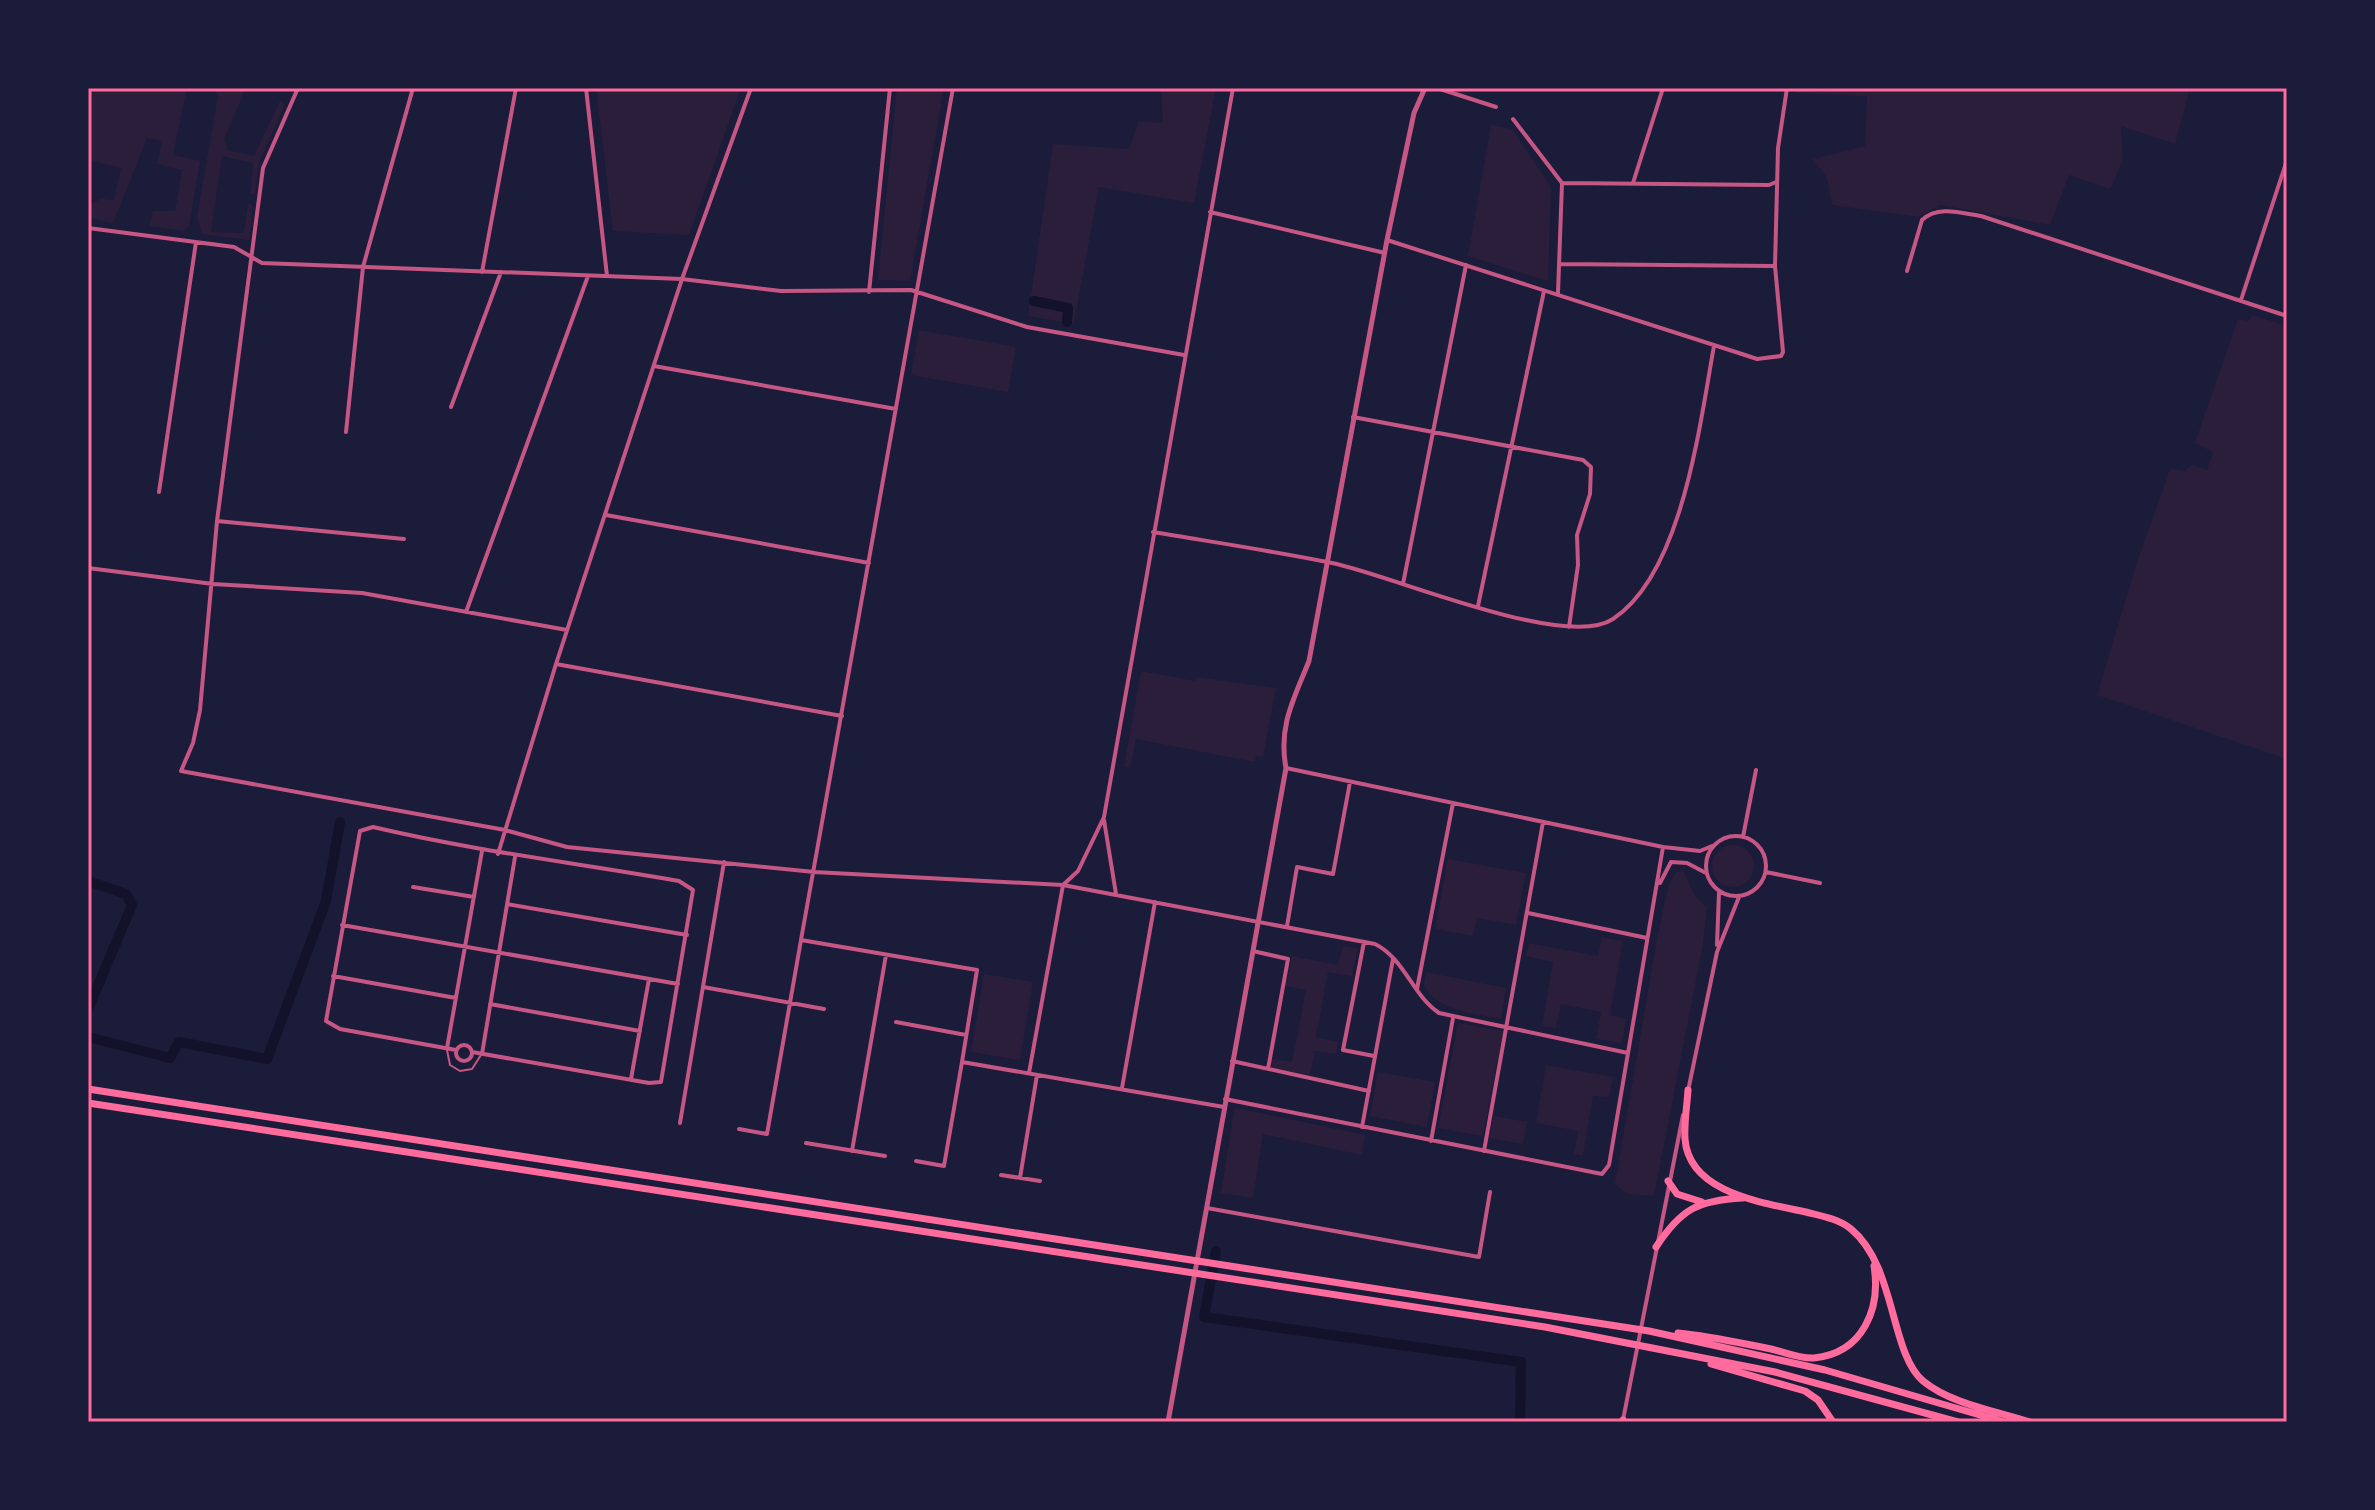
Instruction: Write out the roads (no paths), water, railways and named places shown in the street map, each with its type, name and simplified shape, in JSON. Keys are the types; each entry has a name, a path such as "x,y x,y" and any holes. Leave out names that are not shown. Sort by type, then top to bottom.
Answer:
{"highway":[{"path":"88,1089 1649,1331 1825,1370 2004,1422"},
{"path":"1688,1090 1685,1142 1713,1183 1745,1198 1845,1224 1872,1256 1885,1283 1916,1373 1942,1392 2030,1422"},
{"path":"88,1103 1545,1327 1775,1372 1958,1422"},
{"path":"1668,1181 1677,1194 1704,1202 1745,1198"},
{"path":"1656,1247 1678,1218 1704,1202"},
{"path":"1649,1331 1707,1336 1809,1358 1832,1353 1852,1342 1871,1318 1876,1293 1872,1256"},
{"path":"1647,1347 1797,1387 1818,1400 1833,1422"}],"street":[{"path":"298,88 263,168 217,521 200,710 193,743 181,771 505,830 567,847 814,872 1063,885 1287,926 1375,944 1394,957 1426,1004 1453,1017 1628,1053"},
{"path":"346,432 363,267 413,88"},
{"path":"482,272 516,88"},
{"path":"586,88 607,277"},
{"path":"498,854 556,664 682,279 751,88"},
{"path":"869,292 890,88"},
{"path":"739,1129 767,1134 953,88"},
{"path":"1029,1073 1063,885 1078,871 1104,817 1233,88"},
{"path":"1168,1422 1286,768 1282,743 1286,715 1309,661 1387,240 1414,113 1425,88"},
{"path":"1437,88 1496,107"},
{"path":"1633,183 1663,88"},
{"path":"1387,240 1757,359 1783,352 1775,266 1777,182 1787,88"},
{"path":"1513,119 1562,183 1558,293"},
{"path":"2241,300 2287,160"},
{"path":"1562,183 1769,185 1777,182"},
{"path":"1907,271 1922,220 1940,211 1981,216 2287,316"},
{"path":"1210,212 1385,253"},
{"path":"88,228 234,247 262,263 682,279 781,291 916,291 923,296 1027,327 1184,355"},
{"path":"159,492 196,242"},
{"path":"1560,264 1775,266"},
{"path":"1403,584 1466,265"},
{"path":"451,407 501,272"},
{"path":"466,612 588,276"},
{"path":"1478,606 1544,291"},
{"path":"1153,532 1326,562 1530,621 1569,627 1603,625 1616,617 1639,592 1662,555 1685,500 1714,346"},
{"path":"654,366 896,409"},
{"path":"1353,417 1583,460 1593,475 1577,535 1578,565 1569,627"},
{"path":"606,515 869,563"},
{"path":"217,521 404,539"},
{"path":"88,568 213,584 362,593 567,630"},
{"path":"556,664 842,716"},
{"path":"1286,768 1663,847 1700,851 1727,837 1743,837 1759,846 1766,862 1766,872 1757,889 1739,897 1719,892"},
{"path":"1743,837 1756,770"},
{"path":"1287,926 1297,867 1333,874 1350,782"},
{"path":"1417,989 1453,803"},
{"path":"1104,817 1111,876 1117,895"},
{"path":"1484,1151 1509,1029 1543,822"},
{"path":"366,827 498,854 534,856 687,884 694,898 661,1082 631,1080 482,1054 472,1052 465,1045 456,1050 332,1027 326,1021 357,839 366,827"},
{"path":"1706,874 1707,854 1712,846"},
{"path":"1225,1099 1602,1174 1609,1165 1663,847"},
{"path":"447,1048 482,851"},
{"path":"482,1054 515,857"},
{"path":"680,1123 724,862"},
{"path":"1657,893 1665,868 1671,862 1697,866 1706,874 1719,892 1717,952"},
{"path":"1766,872 1820,883"},
{"path":"413,887 474,897"},
{"path":"1623,1421 1668,1181 1717,952 1739,897"},
{"path":"1122,1090 1155,902"},
{"path":"507,904 687,935"},
{"path":"1528,913 1648,938"},
{"path":"342,925 679,984"},
{"path":"801,940 977,970 944,1166 916,1161"},
{"path":"1364,942 1343,1050 1375,1057"},
{"path":"1253,951 1288,959 1268,1069"},
{"path":"852,1151 886,955"},
{"path":"1362,1127 1394,957"},
{"path":"333,976 456,998"},
{"path":"631,1080 649,979"},
{"path":"703,987 824,1009"},
{"path":"490,1004 640,1031"},
{"path":"1431,1141 1453,1017"},
{"path":"896,1022 966,1035"},
{"path":"456,1050 457,1058 462,1061 470,1059 472,1052"},
{"path":"1232,1061 1369,1091"},
{"path":"962,1062 1224,1107"},
{"path":"1020,1178 1037,1075"},
{"path":"806,1143 885,1156"},
{"path":"1001,1175 1040,1181"},
{"path":"1207,1208 1479,1257 1490,1192"}],"lane":[{"path":"447,1048 447,1060 460,1071 477,1065 482,1054"}],"waterway":[{"path":"1034,301 1068,308 1067,322"},
{"path":"88,1037 170,1058 179,1042 267,1059 326,901 340,822"},
{"path":"88,881 126,894 132,905 88,1009"},
{"path":"1216,1251 1204,1317 1521,1362 1520,1422"}]}
